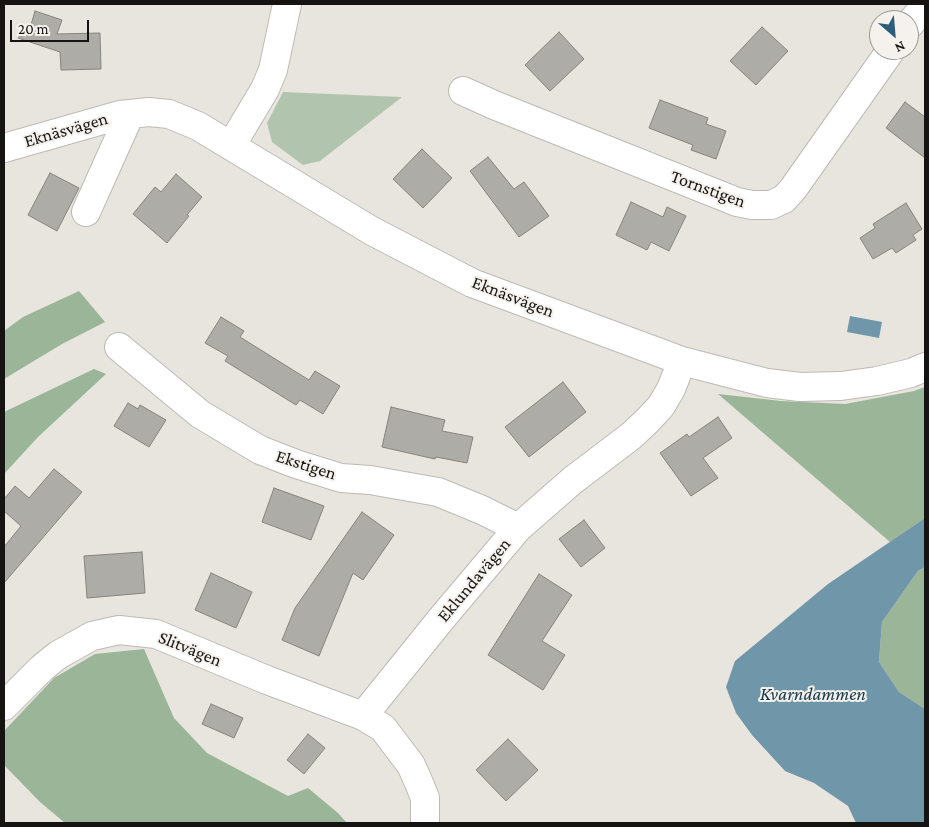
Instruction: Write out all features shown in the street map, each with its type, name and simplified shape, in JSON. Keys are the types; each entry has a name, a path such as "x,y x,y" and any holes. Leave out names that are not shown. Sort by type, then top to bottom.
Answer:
{"street":[{"path":"231,146 265,89 273,70 287,4"},
{"name":"Tornstigen","path":"463,91 737,202 752,205 771,205 784,198 793,189 884,60"},
{"name":"Eknäsvägen","path":"4,148 97,120 149,112 169,114 198,126 372,231 472,282 682,361 767,383 800,387 841,386 877,381 911,373 925,367"},
{"name":"Eknäsvägen","path":"86,212 130,114"},
{"name":"Ekstigen","path":"119,347 200,414 260,450 341,478 370,480 438,492 482,510 518,528"},
{"name":"Eklundavägen","path":"363,716 518,528 578,476 631,436 661,406 671,389 682,361"},
{"name":"Slitvägen","path":"4,706 42,668 58,655 92,636 119,630 156,634 267,680 363,716"},
{"path":"363,716 383,728 411,765 425,798 425,823"}],"green space":[{"path":"283,92 402,97 320,161 303,165 272,142 267,123"},
{"path":"79,291 105,322 62,344 4,379 4,331 23,317"},
{"path":"94,369 106,374 38,437 4,474 4,412"},
{"path":"925,387 925,518 890,542 718,394 781,401 845,404 914,391"},
{"path":"925,567 925,709 899,692 879,662 882,622 918,571"},
{"path":"144,649 174,718 207,753 288,796 308,788 347,823 65,823 40,802 4,765 4,731 54,678 95,654"}],"water":[{"path":"850,316 882,322 879,338 847,332"},
{"name":"Kvarndammen","path":"925,518 925,567 918,571 882,622 879,662 899,692 925,709 925,823 856,823 848,806 814,783 785,771 752,735 736,713 726,687 735,661 828,584"}],"building":[{"path":"35,11 62,20 57,34 100,33 101,69 61,70 60,52 18,38 18,36 28,35"},
{"path":"762,27 788,51 756,85 730,61"},
{"path":"559,32 584,59 550,91 525,65"},
{"path":"660,100 708,118 706,124 726,131 716,159 691,150 693,145 649,128"},
{"path":"905,102 925,117 925,158 886,128"},
{"path":"422,149 452,178 423,208 393,179"},
{"path":"488,157 514,189 524,182 549,216 519,237 470,171"},
{"path":"50,173 79,188 57,231 28,215"},
{"path":"176,174 202,197 167,243 133,214 155,187 161,192"},
{"path":"631,202 663,217 667,207 686,216 669,251 651,242 647,250 616,235"},
{"path":"906,203 922,229 913,235 916,240 896,253 892,248 873,259 860,238 875,228 873,224"},
{"path":"221,317 244,331 240,337 309,380 315,371 340,386 323,414 300,400 296,405 225,361 228,356 205,343"},
{"path":"563,382 586,412 529,457 505,427"},
{"path":"128,403 138,409 140,405 166,420 149,447 114,426"},
{"path":"391,407 445,420 442,431 473,437 467,463 436,457 435,459 382,447"},
{"path":"718,417 732,438 703,458 718,478 691,496 660,453 687,434 689,437"},
{"path":"54,469 82,492 4,583 4,547 21,526 4,511 4,499 15,486 29,498"},
{"path":"274,488 324,506 311,540 262,522"},
{"path":"362,512 394,535 363,580 353,573 319,656 282,640 295,608"},
{"path":"584,520 605,548 581,567 559,539"},
{"path":"142,552 145,593 87,598 84,556"},
{"path":"211,573 252,592 236,628 195,610"},
{"path":"539,574 572,595 542,641 565,655 543,690 488,655"},
{"path":"211,704 243,718 234,738 202,724"},
{"path":"308,734 325,748 304,774 287,760"},
{"path":"508,739 538,770 506,801 476,770"}]}
